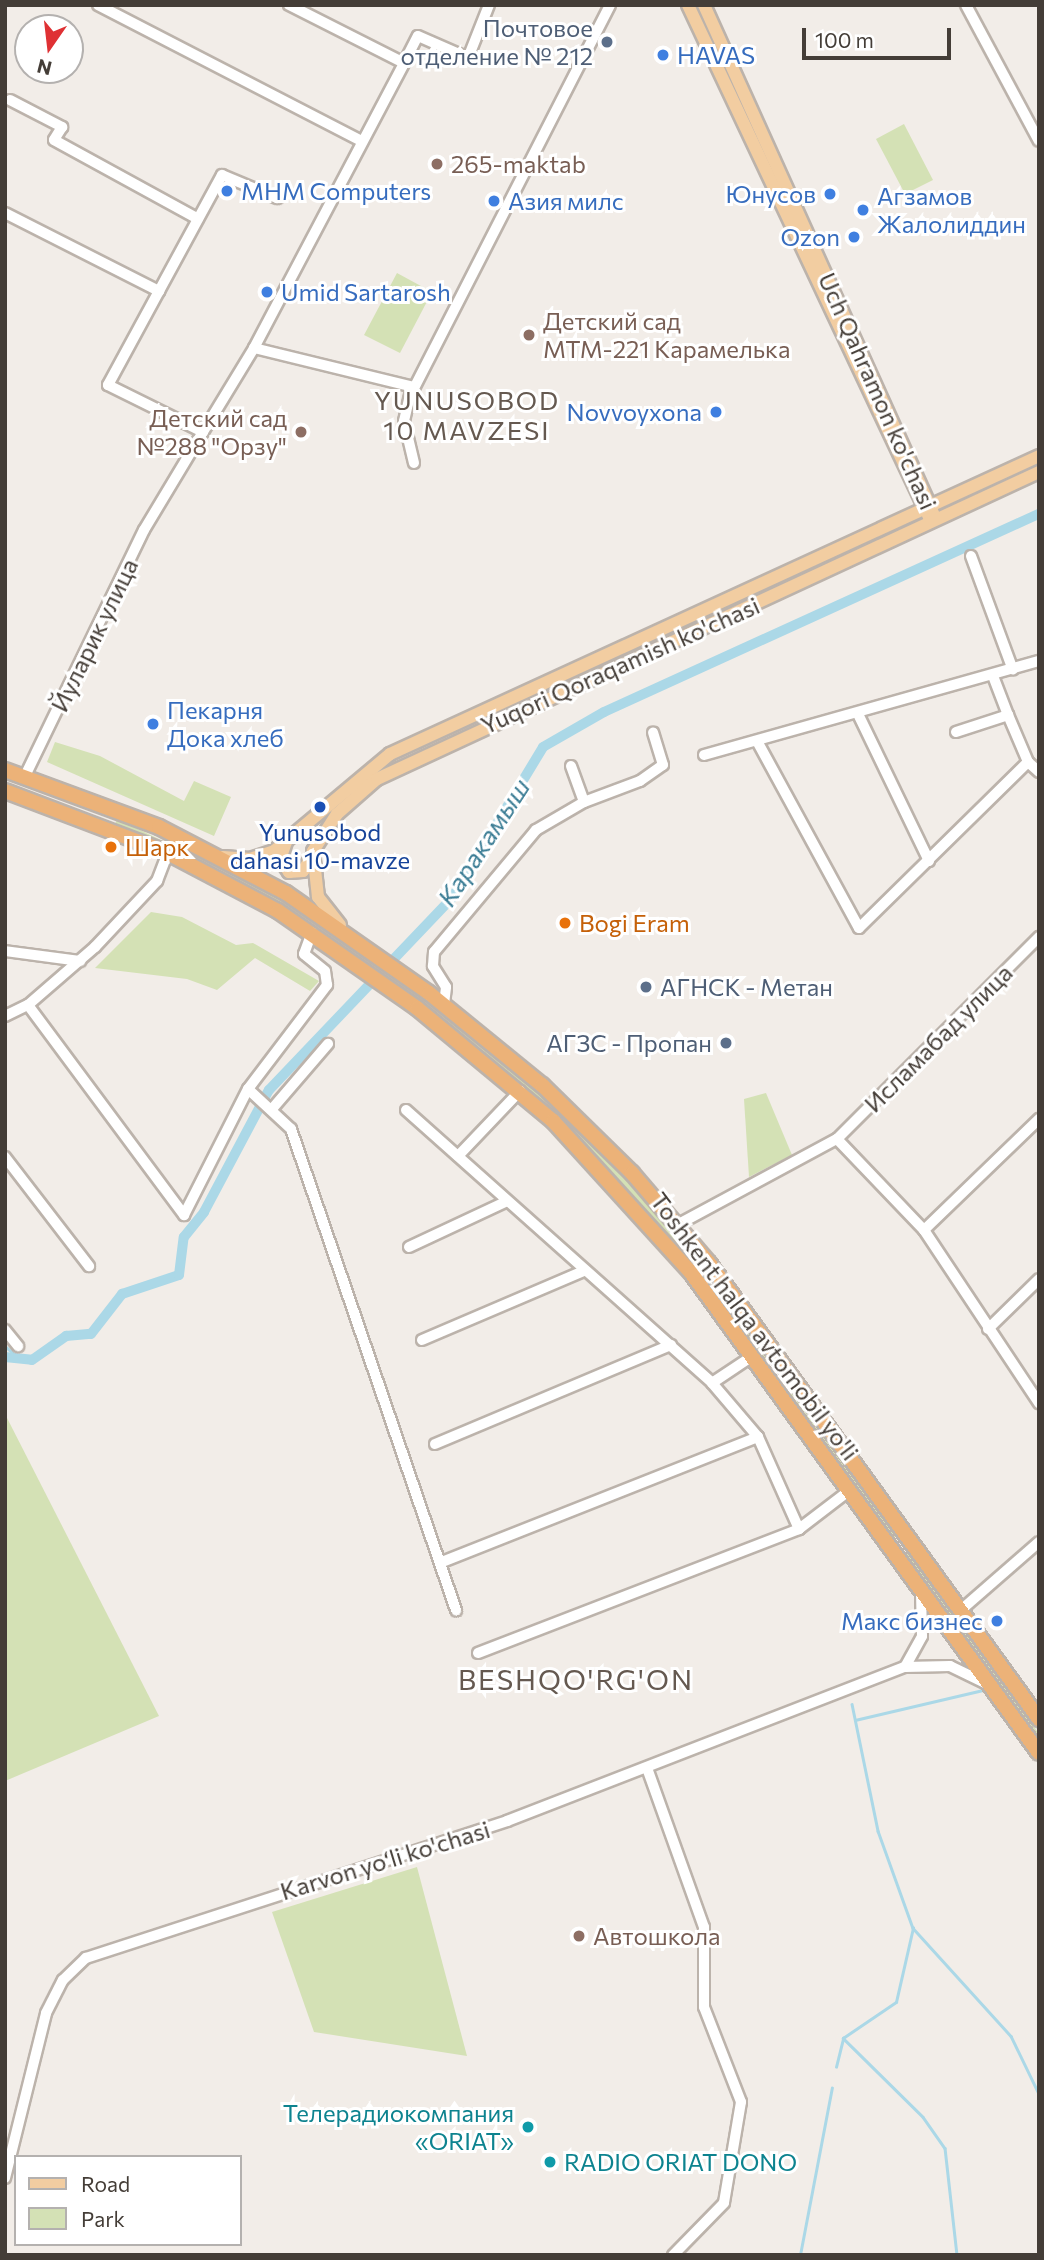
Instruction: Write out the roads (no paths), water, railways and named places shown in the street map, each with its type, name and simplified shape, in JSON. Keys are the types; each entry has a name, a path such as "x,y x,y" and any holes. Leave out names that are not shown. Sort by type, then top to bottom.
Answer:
{"highway":[{"name":"Toshkent halqa avtomobil yo'li","path":"5,770 110,807 222,857 366,946 444,1004 568,1109 677,1225 789,1370 1036,1711"},
{"name":"Toshkent halqa avtomobil yo'li","path":"5,791 103,826 168,853 312,932 388,986 520,1091 649,1221 773,1382 1039,1753"},
{"path":"103,826 110,807"},
{"path":"773,1382 789,1370"},
{"path":"894,1552 911,1540"}],"main road":[{"name":"Uch Qahramon ko'chasi","path":"688,5 729,77 935,522"},
{"name":"Uch Qahramon ko'chasi","path":"704,5 729,77"},
{"name":"Yuqori Qoraqamish ko'chasi","path":"222,857 260,857 286,841 390,754 929,510 1039,456"},
{"name":"Yuqori Qoraqamish ko'chasi","path":"311,858 337,814 413,758 935,522 1039,472"},
{"path":"286,841 280,859 289,872 303,871 311,858"},
{"path":"311,858 318,897 348,933"}],"street":[{"path":"98,5 361,141"},
{"path":"289,5 404,63"},
{"name":"Йуларик улица","path":"25,776 165,494 254,348 418,36 468,58 489,5"},
{"path":"414,463 404,421 414,387 610,5"},
{"path":"966,5 1039,140"},
{"path":"10,100 62,127 54,140 198,219"},
{"path":"203,432 108,385 222,174 278,198"},
{"path":"5,213 159,291"},
{"path":"254,348 414,387"},
{"path":"971,556 1013,670"},
{"path":"704,755 859,716 1039,661"},
{"path":"993,676 1028,762 1039,772"},
{"path":"956,732 1008,715"},
{"path":"859,716 929,861"},
{"path":"444,1004 446,987 433,966 434,952 536,830 584,802 660,770 653,732"},
{"path":"757,741 859,928 1028,762"},
{"path":"571,766 584,802"},
{"path":"5,1016 28,1004 79,961 157,881 168,853"},
{"path":"28,1004 184,1215 248,1089 327,985 326,971 304,954 312,932"},
{"name":"Исламабад улица","path":"677,1225 837,1139 1039,937"},
{"path":"5,951 79,961"},
{"path":"272,1109 328,1044"},
{"path":"248,1089 291,1129 442,1562 456,1610"},
{"path":"458,1156 520,1091"},
{"path":"407,1110 712,1383 758,1437 799,1529"},
{"path":"924,1230 1039,1119"},
{"path":"837,1139 924,1230 1039,1403"},
{"path":"5,1157 89,1266"},
{"path":"409,1247 507,1201"},
{"path":"422,1340 584,1271"},
{"path":"988,1329 1039,1279"},
{"path":"5,1329 18,1346"},
{"path":"435,1444 671,1345"},
{"path":"712,1383 748,1359"},
{"path":"442,1562 758,1437"},
{"path":"478,1653 799,1529 850,1490"},
{"path":"961,1610 1039,1542"},
{"path":"919,1586 925,1622 905,1667 950,1667 992,1687"},
{"name":"Karvon yo‘li ko'chasi","path":"5,2178 46,2013 81,1962 507,1821 905,1667"},
{"path":"647,1768 704,1927 704,2007 741,2102 724,2203 673,2255"}],"waterway":[{"name":"Каракамыш","path":"5,1357 32,1360 66,1336 91,1334 122,1294 179,1275 184,1237 204,1212 269,1090 452,898 543,747 604,712 1039,514"},
{"path":"5,1346 13,1353"},
{"path":"855,1720 983,1690"},
{"path":"852,1704 878,1831 913,1928 1011,2036 1039,2094"},
{"path":"836,2067 843,2038 896,2002 913,1928"},
{"path":"843,2038 923,2117 945,2148 957,2255"},
{"path":"800,2255 832,2088"}],"place":[{"name":"Почтовое отделение № 212","path":"607,42"},
{"name":"HAVAS","path":"663,55"},
{"name":"265-maktab","path":"437,164"},
{"name":"MHM Computers","path":"227,191"},
{"name":"Юнусов","path":"830,194"},
{"name":"Азия милс","path":"494,201"},
{"name":"Агзамов Жалолиддин","path":"863,210"},
{"name":"Ozon","path":"854,237"},
{"name":"Umid Sartarosh","path":"267,292"},
{"name":"Детский сад МТМ-221 Карамелька","path":"529,335"},
{"name":"Novvoyxona","path":"716,412"},
{"name":"Детский сад №288 \"Орзу\"","path":"301,432"},
{"name":"Пекарня Дока хлеб","path":"153,724"},
{"name":"Yunusobod dahasi 10-mavze","path":"320,807"},
{"name":"Шарк","path":"111,847"},
{"name":"Bogi Eram","path":"565,923"},
{"name":"АГНСК - Метан","path":"646,987"},
{"name":"АГЗС - Пропан","path":"726,1043"},
{"name":"Макс бизнес","path":"997,1621"},
{"name":"Автошкола","path":"579,1936"},
{"name":"Телерадиокомпания «ORIAT»","path":"528,2127"},
{"name":"RADIO ORIAT DONO","path":"550,2162"}],"district":[{"name":"YUNUSOBOD 10 MAVZESI","path":"467,415"},
{"name":"BESHQO'RG'ON","path":"576,1679"}]}
